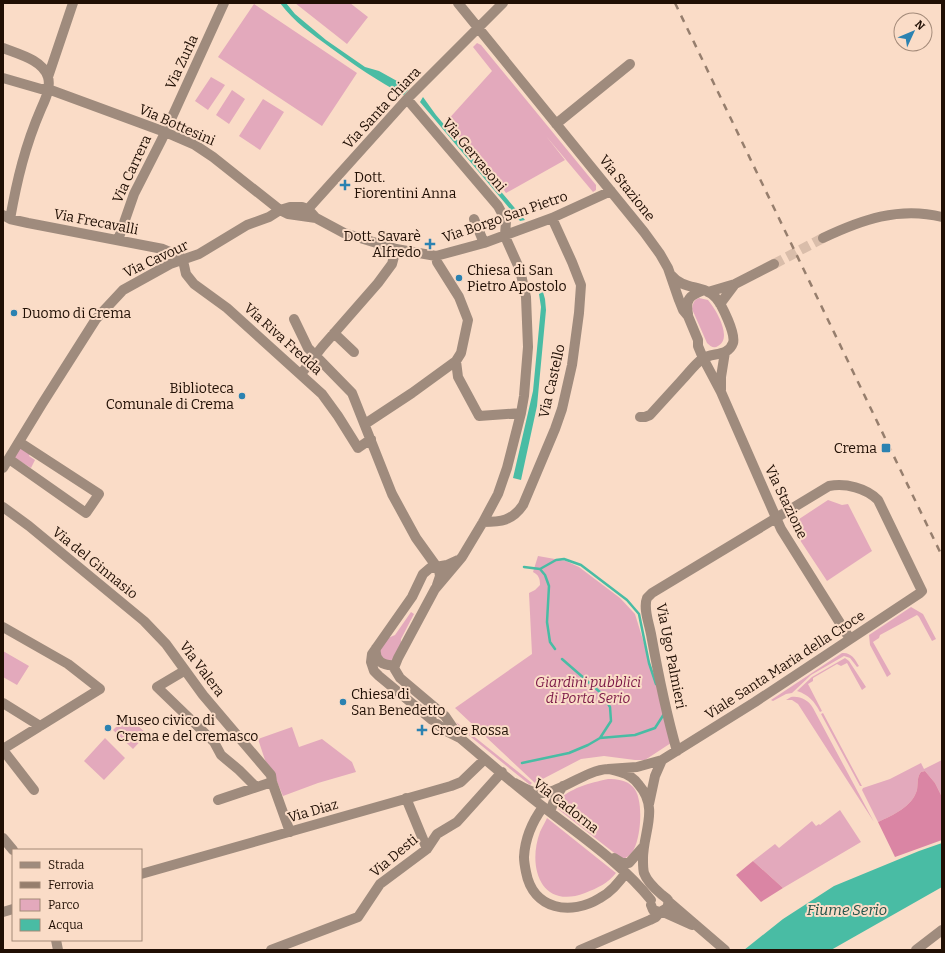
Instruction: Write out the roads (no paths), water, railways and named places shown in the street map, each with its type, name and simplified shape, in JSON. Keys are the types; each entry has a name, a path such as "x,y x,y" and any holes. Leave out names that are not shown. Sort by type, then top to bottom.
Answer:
{"street":[{"path":"6,217 30,135 46,97 48,77 73,3"},
{"name":"Via Zurla","path":"165,132 224,3"},
{"name":"Via Stazione","path":"458,3 656,247 670,275 683,310 688,316 698,340 698,346 708,357 720,392 775,518 850,639"},
{"name":"Via Santa Chiara","path":"308,209 408,99 503,3"},
{"path":"3,48 38,63 48,77"},
{"path":"556,124 630,64"},
{"name":"Via Bottesini","path":"4,80 41,90 48,89 165,132 195,145 214,157 280,210"},
{"name":"Via Gervasoni","path":"408,99 498,206 506,221 505,235 520,270 526,297 528,347 524,396 503,481 483,522 462,557 435,589"},
{"name":"Via Carrera","path":"118,240 134,194 165,132"},
{"name":"Via Borgo San Pietro","path":"280,210 288,214 316,218 344,233 396,249 436,256 484,242 552,218 611,191"},
{"path":"280,210 290,207 308,209"},
{"name":"Via Borgo San Pietro","path":"308,209 316,218"},
{"name":"Via Cavour","path":"3,468 96,319 123,290 170,264 199,254 247,225 268,217 280,210"},
{"path":"823,238 857,224 884,216 909,212 942,217"},
{"name":"Via Frecavalli","path":"6,217 163,249 180,256 182,259"},
{"name":"Via Castello","path":"483,522 496,522 507,519 515,515 523,505 557,425 568,385 579,313 581,285 552,218"},
{"path":"474,219 484,242"},
{"path":"301,374 392,264 396,249"},
{"path":"365,424 412,393 456,361 461,353 468,320 459,297 437,262 436,256"},
{"name":"Via Riva Fredda","path":"182,259 186,274 194,284 227,308 322,394 358,448 371,439"},
{"path":"688,316 686,306 687,301 696,293 735,284 774,264"},
{"path":"670,275 682,284 706,291 716,298 720,304 735,284"},
{"name":"Via Stazione","path":"720,304 733,336 733,342 730,348 725,352 720,392"},
{"path":"294,318 308,348 352,393 392,494 416,538 437,567 440,575 435,589 395,665 386,665 380,662 376,657 376,648 412,598 424,572 430,568 437,567 450,564 462,557"},
{"path":"334,333 354,352"},
{"path":"640,417 650,415 692,368 708,357 725,352"},
{"path":"456,361 458,377 478,416 521,413"},
{"path":"9,459 86,513 99,494 20,442"},
{"name":"Viale Santa Maria della Croce","path":"608,769 637,767 662,760 678,751 922,591 878,500 870,494 852,486 829,486 775,518"},
{"name":"Via del Ginnasio","path":"3,507 144,621 166,644"},
{"name":"Via Ugo Palmieri","path":"678,751 665,704 646,608 646,600 652,593 775,518"},
{"path":"3,627 68,664 100,689 3,750 34,790"},
{"name":"Via Valera","path":"166,644 184,671 203,695 271,775 272,782 290,832"},
{"name":"Via Cadorna","path":"376,648 371,658 371,662 374,670 387,684 446,731 460,738 547,810 600,850 626,873 651,902"},
{"name":"Via Cadorna","path":"395,665 395,672 397,676 445,716 460,738"},
{"path":"184,671 157,687 214,742 221,755 256,787"},
{"path":"3,703 40,726"},
{"name":"Via Diaz","path":"142,874 451,786 461,782 485,758"},
{"path":"662,760 655,776 649,804 648,830 643,847 643,871 648,880 665,898 721,947"},
{"path":"626,873 614,888 599,899 582,906 558,908 547,904 540,900 528,879 524,858 531,825 547,810 563,786 577,778 608,769 622,772 635,780 642,788 649,804"},
{"name":"Via Desti","path":"271,950 358,917 380,884 427,849 436,834 457,822 502,772"},
{"path":"218,800 272,782"},
{"name":"Via Cadorna","path":"515,783 527,790 538,793 548,792 563,786"},
{"path":"406,798 427,849"},
{"path":"3,838 12,849"},
{"name":"Via Cadorna","path":"600,850 622,863 625,863 632,861 643,847"},
{"path":"642,924 655,896 665,898"},
{"path":"580,950 656,918 668,906 665,898"},
{"path":"651,902 653,910 700,929"},
{"path":"916,950 942,930"}],"water":[{"path":"280,3 286,3 295,14 326,40 365,67 379,71 397,81 408,90 404,95 357,67 304,27 285,10"},
{"path":"423,97 436,115 525,220 520,221 420,102"},
{"path":"543,292 546,310 537,406 521,480 513,478 533,391 541,307 539,294"},
{"name":"Fiume Serio","path":"942,843 942,887 831,950 744,950 783,919 834,886"}],"waterway":[{"path":"540,569 556,560 564,559 581,565 627,600 639,614 649,663 656,684"},
{"path":"524,567 540,569 545,575 549,586 547,622 550,642 555,649"},
{"path":"522,763 569,753 588,745 600,738 611,721 610,707 601,693 562,659"},
{"path":"600,738 635,735 655,728 664,714"}],"tunnel":[{"path":"774,264 823,238"}],"railway":[{"path":"675,3 942,556"}],"place":[{"name":"Dott. Fiorentini Anna","path":"345,185"},
{"name":"Dott. Savarè Alfredo","path":"430,244"},
{"name":"Chiesa di San Pietro Apostolo","path":"459,278"},
{"name":"Duomo di Crema","path":"14,313"},
{"name":"Biblioteca Comunale di Crema","path":"242,396"},
{"name":"Crema","path":"886,448"},
{"name":"Chiesa di San Benedetto","path":"343,702"},
{"name":"Museo civico di Crema e del cremasco","path":"108,728"},
{"name":"Croce Rossa","path":"422,730"}],"park label":[{"name":"Giardini pubblici di Porta Serio","path":"588,690"}]}
